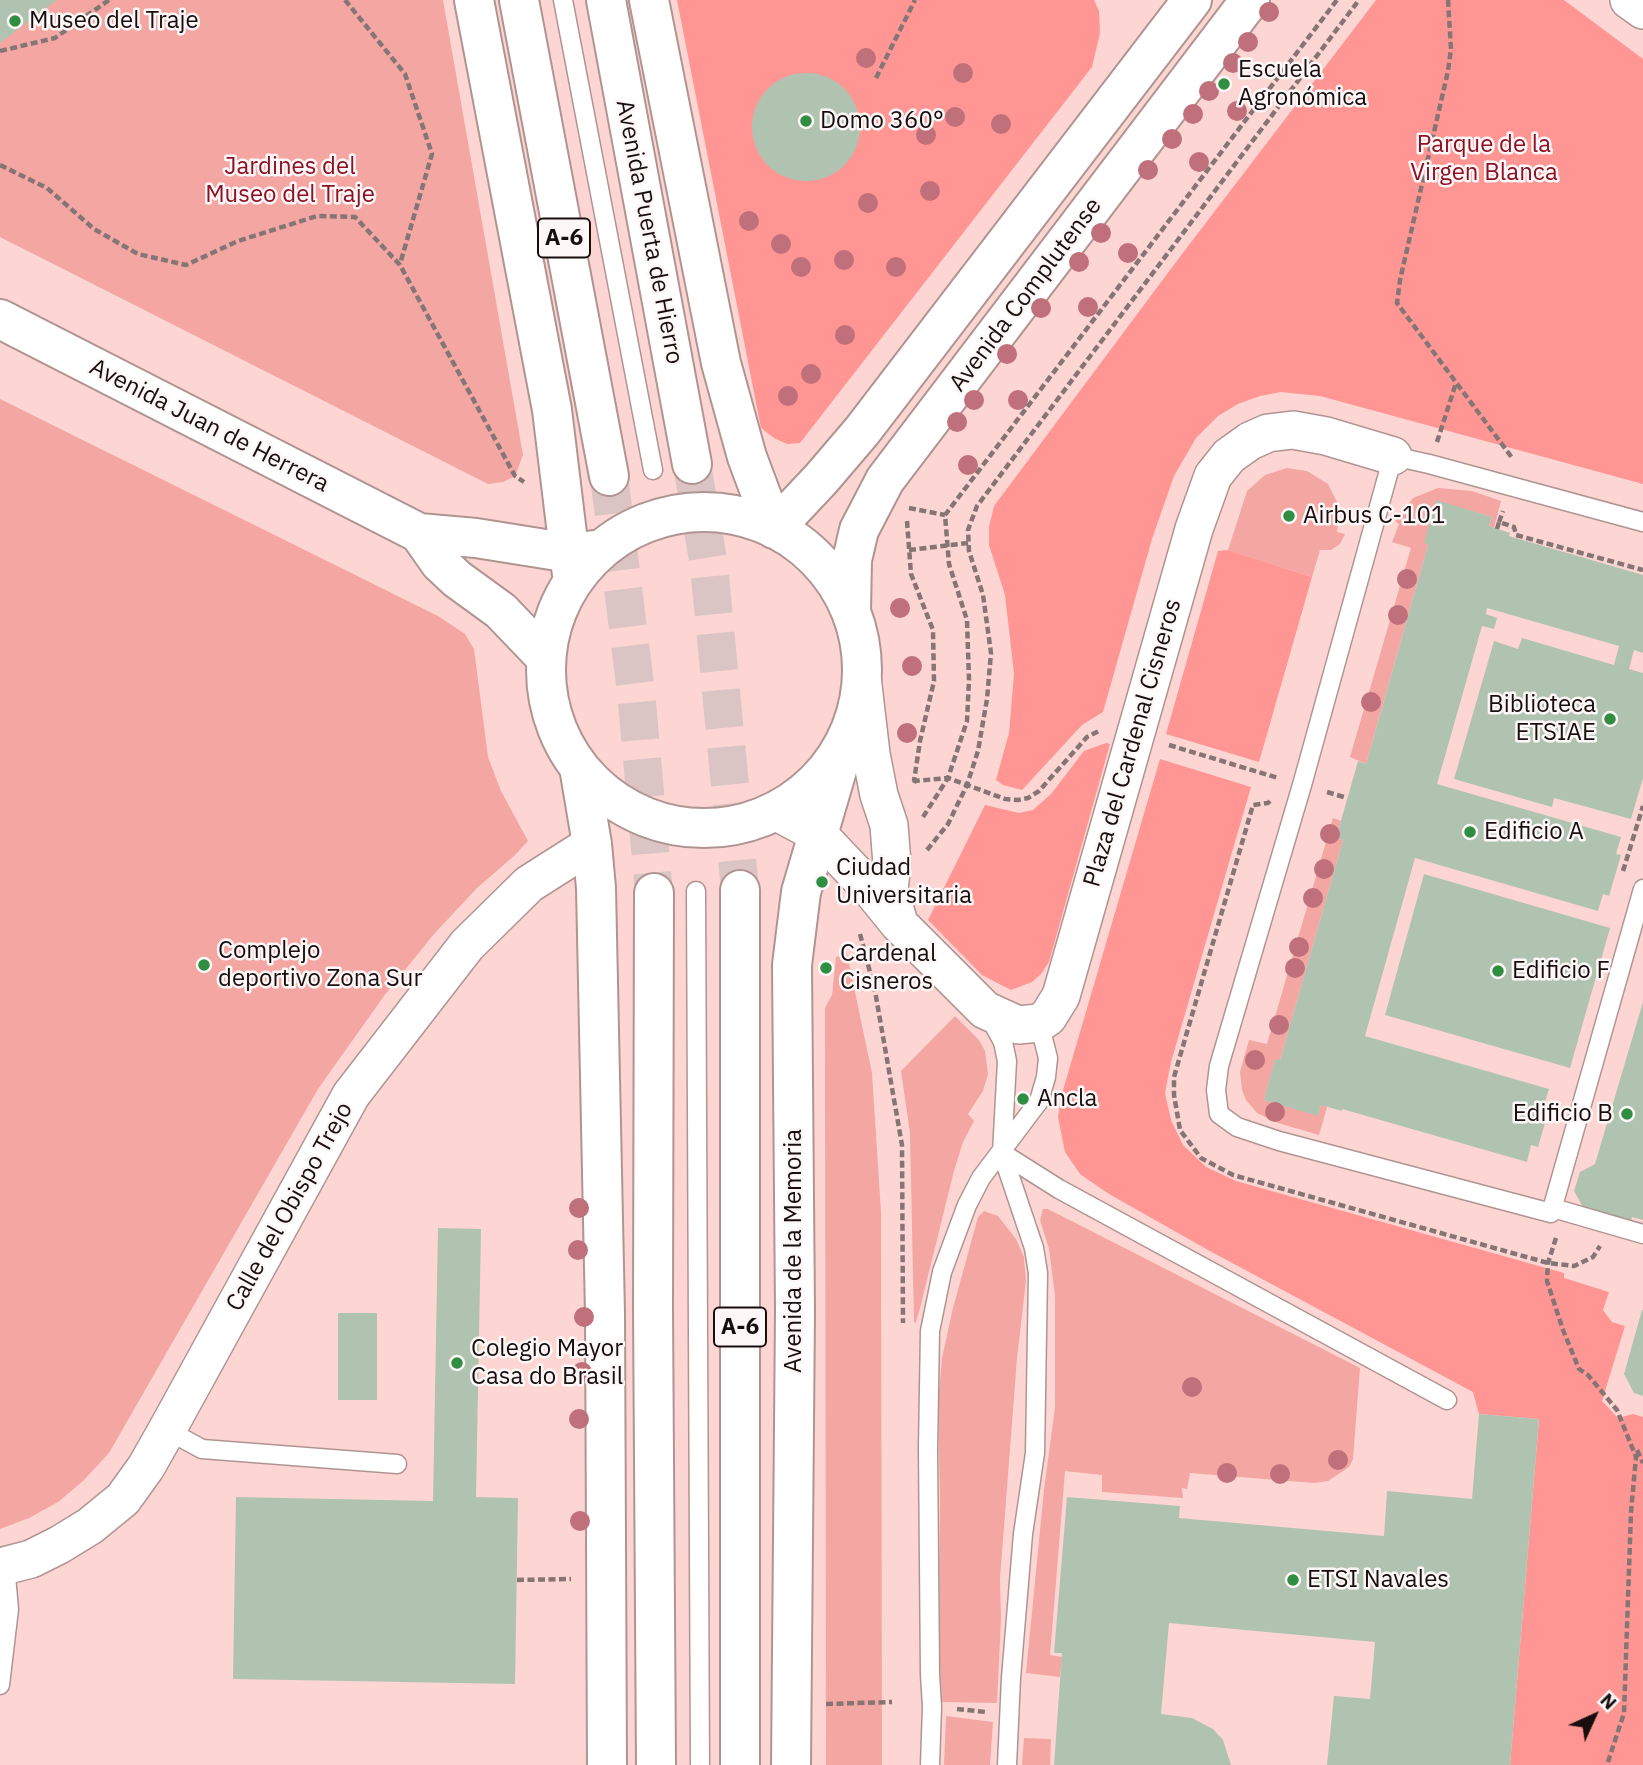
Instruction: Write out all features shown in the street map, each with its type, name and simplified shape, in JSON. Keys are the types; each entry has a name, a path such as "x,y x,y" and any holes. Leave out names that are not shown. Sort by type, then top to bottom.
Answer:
{"main road":[{"path":"474,0 581,561"},
{"name":"A-6","path":"519,0 609,476"},
{"name":"Avenida Puerta de Hierro","path":"606,0 692,464"},
{"path":"649,0 721,363 747,457 774,529"},
{"name":"Avenida Complutense","path":"774,529 821,480 862,431 1192,0"},
{"name":"Avenida Complutense","path":"851,611 852,560 859,530 885,480 1250,0"},
{"name":"Avenida Juan de Herrera","path":"0,319 419,533 476,538 581,561"},
{"path":"716,512 746,518 774,529 795,541 828,572 851,611 860,643 862,677 858,711 845,743 816,783 777,812 763,818 723,828 683,828 643,817 608,796 579,767 559,734 547,697 546,659 551,628 581,561 627,531 656,519 685,513 716,512"},
{"name":"Avenida Juan de Herrera","path":"419,533 440,563 501,611 546,659"},
{"name":"Avenida de la Memoria","path":"791,1765 795,1325 792,965 801,892 845,743"},
{"path":"579,767 592,844 596,888 605,1314 607,1765"},
{"name":"A-6","path":"740,890 740,1765"},
{"path":"654,893 656,1765"}],"street":[{"path":"1629,0 1643,10"},
{"name":"Plaza del Cardenal Cisneros","path":"1039,1023 1048,1017 1061,996 1194,529 1213,476 1229,456 1251,441 1268,433 1293,430 1326,436 1392,456"},
{"path":"862,677 871,754 888,825 892,864 890,894 899,924"},
{"path":"777,812 818,834 899,924 985,1010 1018,1025 1039,1023"},
{"name":"Calle del Obispo Trejo","path":"3,1567 31,1559 59,1545 90,1527 123,1499 146,1467 167,1430 351,1095 467,944 529,884 592,844"}],"lane":[{"path":"563,0 653,470"},
{"path":"1643,522 1392,456 1302,785 1219,1066 1216,1090 1219,1114 1237,1127 1279,1142 1551,1213 1643,889"},
{"path":"696,891 701,1765"},
{"path":"985,1010 1003,1042 1007,1061 1002,1153 1034,1248 1038,1273 1036,1434 1023,1534 1007,1765"},
{"path":"930,1765 930,1331 942,1272 967,1205 981,1178 1039,1101 1048,1058 1039,1023"},
{"path":"1002,1153 1059,1189 1447,1401"},
{"path":"1553,1208 1643,1234"},
{"path":"167,1430 202,1449 397,1464"},
{"path":"0,1685 9,1609 3,1567"}],"path":[{"path":"0,51 55,38 109,0"},
{"path":"345,0 405,74 432,154 400,265"},
{"path":"876,78 915,0"},
{"path":"918,825 947,778 967,721 967,620 949,564 945,515 1336,0"},
{"path":"925,852 948,824 967,785 978,751 987,699 991,653 983,595 968,543 968,530 977,506 1359,0"},
{"path":"1448,0 1451,49 1448,71 1397,303 1515,462 1511,486 1497,529"},
{"path":"0,165 47,188 94,229 138,254 186,265 238,241 317,216 355,217 400,265 515,476 531,486"},
{"path":"1429,464 1456,383"},
{"path":"904,502 911,510 945,515"},
{"path":"911,510 906,523 911,574 933,630 934,681 911,794"},
{"path":"1499,522 1514,527 1516,534 1643,570"},
{"path":"908,550 968,543"},
{"path":"915,781 947,778 1005,799 1028,798 1039,791 1087,737 1098,731 1107,731"},
{"path":"1158,742 1260,772"},
{"path":"1281,786 1284,779"},
{"path":"1323,791 1348,798"},
{"path":"1273,798 1268,803 1253,805 1174,1077 1174,1094 1181,1130 1201,1158 1233,1175 1548,1263 1574,1266 1593,1257 1607,1236"},
{"path":"861,922 859,932 875,991 902,1144 903,1336"},
{"path":"1557,1234 1548,1263 1547,1281 1563,1330 1579,1369 1597,1385 1617,1410 1643,1463"},
{"path":"1607,1765 1624,1713 1631,1512 1636,1457 1628,1434"},
{"path":"517,1580 575,1579"},
{"path":"821,1705 892,1702"},
{"path":"956,1709 992,1712"}],"shaded area":[{"name":"Ciudad Universitaria","path":"0,0 1643,0 1643,1765 0,1765"}],"green space":[{"name":"Jardines del Museo del Traje","path":"0,0 443,0 523,455 515,476 503,482 488,484 0,237"},
{"path":"677,0 1094,0 1099,11 1100,33 1092,67 800,443 787,444 761,428"},
{"name":"Parque de la Virgen Blanca","path":"1376,0 1564,0 1643,59 1643,484 1320,396 1281,392 1238,404 1218,416 1196,438 1174,476 1152,539 1103,712 1082,725 1022,790 1003,785 996,780 1009,733 1014,674 1005,595 989,545 989,527 994,506"},
{"name":"Complejo deportivo Zona Sur","path":"0,399 438,616 465,634 474,649 488,757 501,791 528,841 477,888 434,934 384,996 318,1089 109,1453 83,1481 58,1502 29,1518 0,1529"},
{"path":"1287,468 1307,471 1328,484 1340,508 1337,532 1345,534 1340,544 1331,550 1320,550 1312,577 1228,550 1247,491 1265,475"},
{"path":"1438,488 1472,491 1501,501 1494,528 1489,526 1492,517 1436,501 1428,545 1366,764 1350,757 1411,548 1392,542 1399,524 1395,521 1413,498"},
{"path":"1228,550 1312,577 1259,762 1166,734 1218,551"},
{"path":"1110,744 1049,962 1032,982 1011,990 982,975 928,920 985,805 1019,813 1033,810 1051,794 1084,751"},
{"path":"1160,759 1251,787 1171,1062 1165,1093 1171,1120 1183,1145 1206,1167 1236,1181 1564,1273 1564,1278 1609,1292 1603,1310 1612,1322 1625,1326 1602,1401 1618,1418 1633,1414 1643,1417 1643,1765 1510,1765 1539,1419 1479,1414 1473,1392 1109,1194 1080,1174 1065,1152 1058,1117 1061,1097"},
{"path":"1333,818 1341,821 1336,838 1343,840 1280,1060 1275,1060 1264,1100 1318,1115 1321,1105 1327,1107 1319,1135 1278,1123 1257,1113 1246,1100 1240,1072 1249,1040 1267,1044"},
{"path":"847,954 872,1073 881,1212 882,1765 826,1765 825,1008 832,995 836,957"},
{"path":"955,1016 979,1040 985,1051 988,1074 983,1091 968,1114 974,1121 963,1142 954,1171 914,1323 910,1133 901,1071"},
{"path":"1043,1209 1048,1209 1360,1368 1353,1459 1349,1467 1328,1481 1314,1483 1190,1473 1187,1489 1182,1488 1183,1498 1102,1492 1102,1475 1065,1471 1050,1655 1062,1657 1060,1677 1026,1673 1055,1407 1055,1295 1049,1249 1040,1220"},
{"path":"984,1211 998,1216 1016,1239 1024,1257 1026,1281 1017,1358 1000,1579 997,1703 942,1702 939,1641 938,1404 942,1358 953,1308 978,1217"},
{"path":"946,1716 993,1722 990,1765 944,1765"},
{"path":"1024,1738 1051,1739 1050,1765 1022,1765"}],"building":[{"name":"Museo del Traje","path":"0,0 57,0 0,43"},
{"name":"Domo 360°","path":"806,73 827,77 844,89 856,106 860,127 856,148 844,165 827,177 806,181 785,177 768,165 756,148 752,127 756,106 768,89 785,77"},
{"name":"Edificio A","path":"1436,500 1492,517 1489,526 1510,533 1509,536 1643,575 1643,653 1634,650 1629,669 1643,673 1643,778 1631,819 1554,798 1552,807 1454,779 1494,641 1518,649 1522,638 1614,665 1619,646 1487,608 1486,614 1497,618 1494,629 1482,626 1437,784 1621,837 1616,854 1621,855 1609,896 1603,894 1598,911 1415,858 1365,1036 1549,1089 1544,1105 1550,1106 1538,1147 1531,1145 1527,1162 1342,1109 1321,1105 1318,1116 1264,1100 1275,1059 1280,1060 1343,840 1336,838 1358,761 1366,764 1428,545 1424,543"},
{"name":"Edificio F","path":"1424,874 1610,928 1570,1068 1385,1015"},
{"name":"Edificio B","path":"1643,1002 1643,1220 1632,1217 1631,1221 1583,1207 1574,1191 1580,1172 1595,1164"},
{"name":"Colegio Mayor Casa do Brasil","path":"438,1228 481,1229 476,1497 518,1498 515,1684 233,1679 236,1497 433,1501"},
{"path":"1642,1310 1643,1396 1634,1393 1624,1374"},
{"path":"338,1313 377,1313 377,1400 338,1400"},
{"name":"ETSI Navales","path":"1479,1414 1539,1419 1510,1765 1327,1765 1334,1696 1370,1699 1375,1642 1169,1623 1161,1714 1192,1718 1213,1729 1223,1740 1231,1765 1054,1765 1062,1653 1054,1653 1067,1497 1180,1506 1179,1518 1384,1536 1387,1491 1472,1499"}],"tunnel":[{"path":"692,464 709,566 740,890"},
{"path":"609,476 636,692 654,893"}],"place":[{"name":"Museo del Traje","path":"15,21"},
{"name":"Escuela Agronómica","path":"1224,84"},
{"name":"Domo 360°","path":"806,121"},
{"name":"Airbus C-101","path":"1289,516"},
{"name":"Biblioteca ETSIAE","path":"1610,719"},
{"name":"Edificio A","path":"1470,832"},
{"name":"Ciudad Universitaria","path":"822,882"},
{"name":"Complejo deportivo Zona Sur","path":"204,965"},
{"name":"Cardenal Cisneros","path":"826,968"},
{"name":"Edificio F","path":"1498,971"},
{"name":"Ancla","path":"1023,1099"},
{"name":"Edificio B","path":"1627,1114"},
{"name":"Colegio Mayor Casa do Brasil","path":"457,1363"},
{"name":"ETSI Navales","path":"1293,1580"}]}
